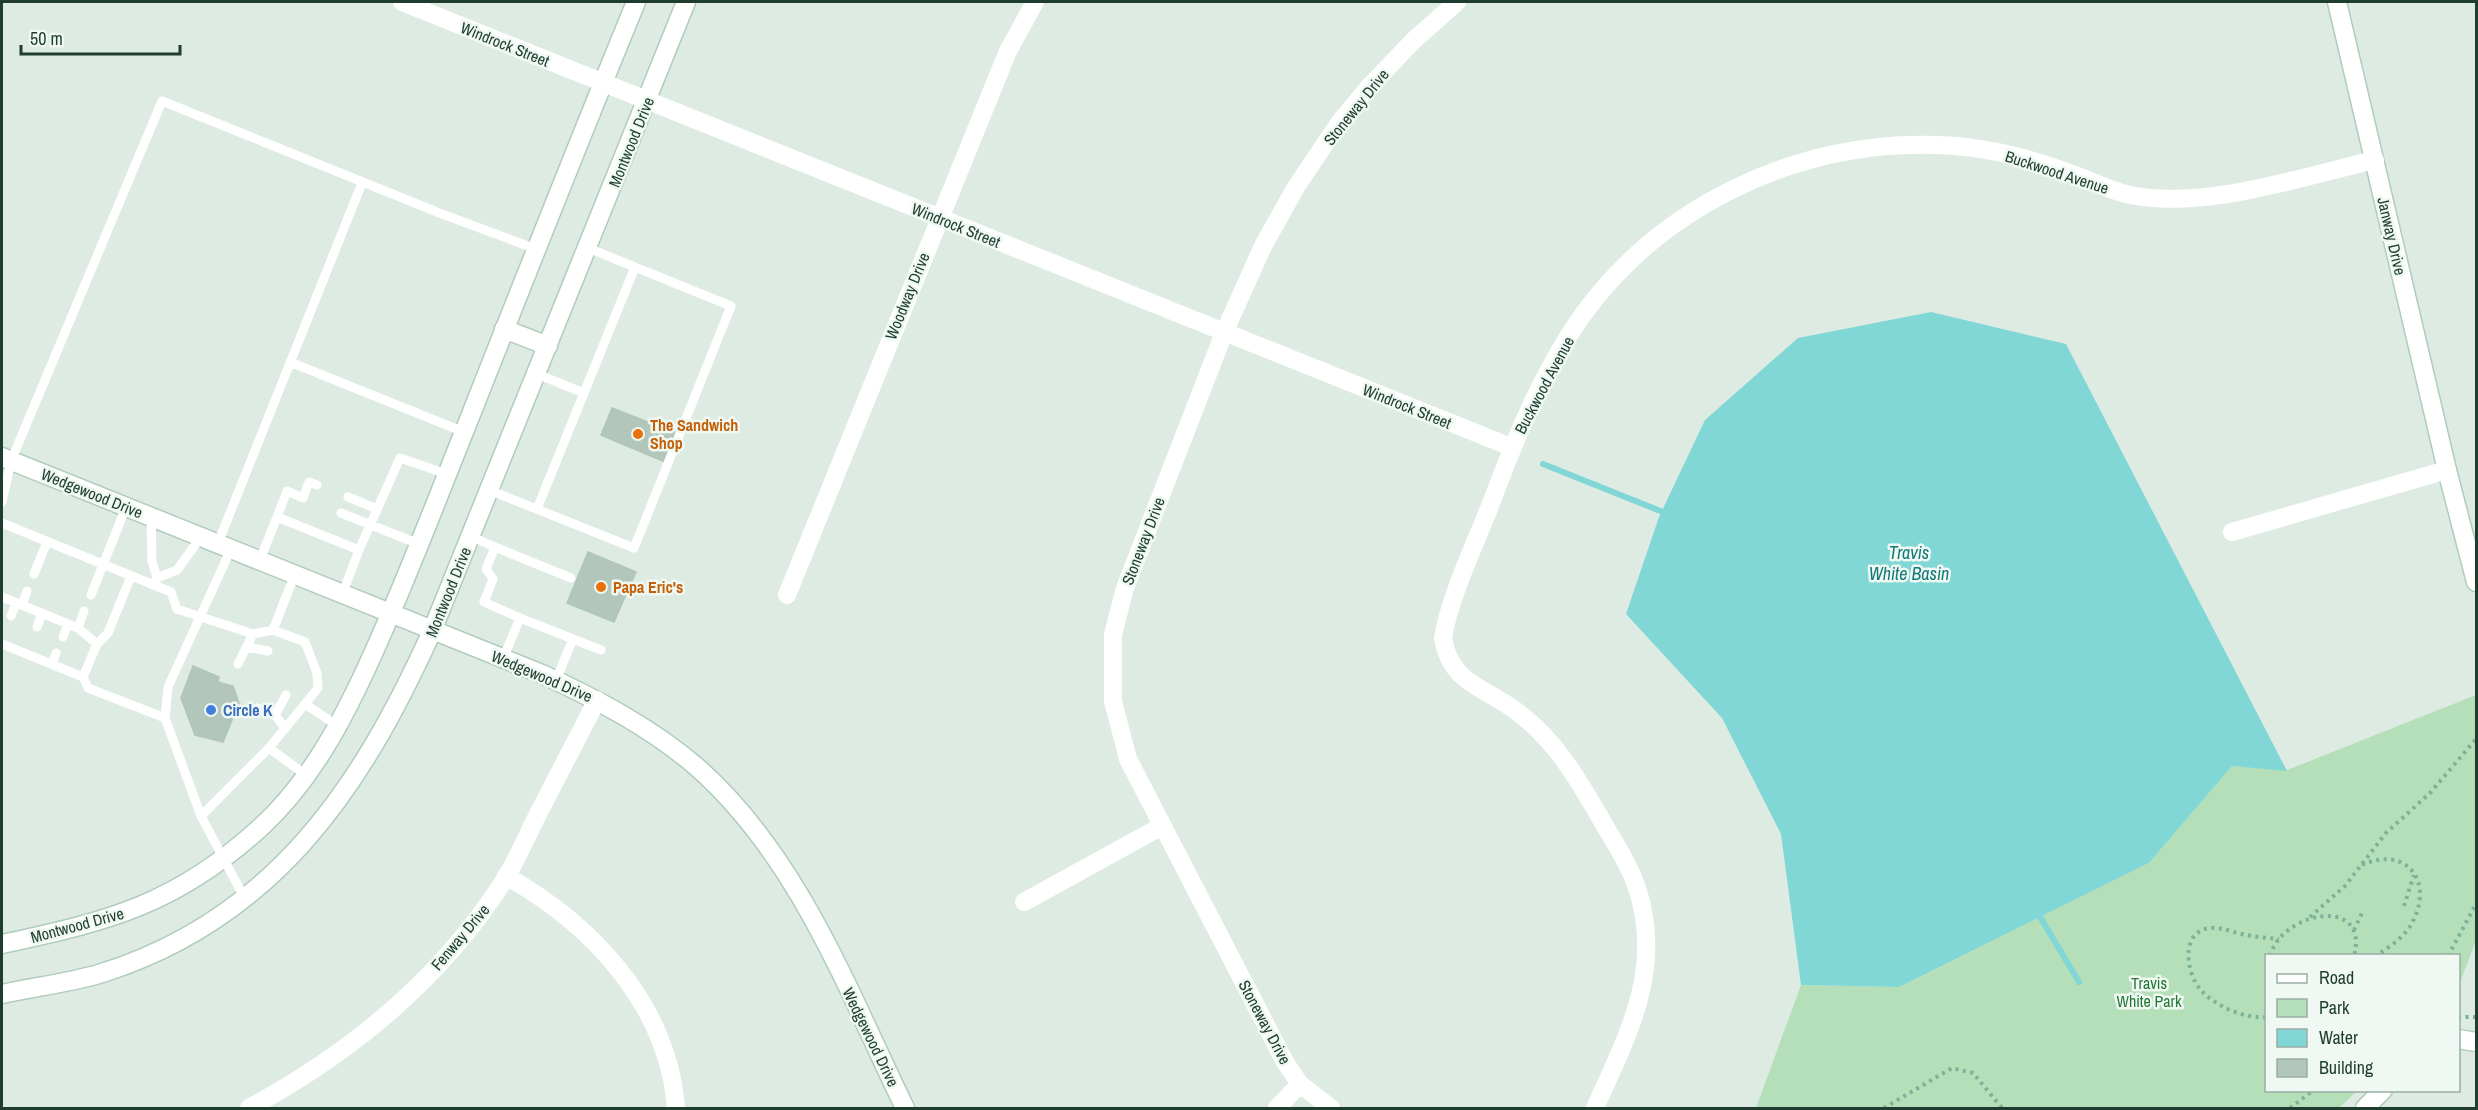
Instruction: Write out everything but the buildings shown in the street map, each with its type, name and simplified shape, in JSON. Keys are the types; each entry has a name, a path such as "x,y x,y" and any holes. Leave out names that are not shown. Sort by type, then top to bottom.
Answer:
{"street":[{"name":"Windrock Street","path":"402,2 1511,447"},
{"name":"Montwood Drive","path":"2,944 77,928 118,916 191,882 222,860 263,825 306,775 338,726 393,613 504,329 636,2"},
{"name":"Montwood Drive","path":"2,993 98,974 144,957 191,934 245,899 289,861 363,766 406,690 432,631 686,2"},
{"name":"Woodway Drive","path":"787,595 938,218 1008,51 1035,2"},
{"name":"Stoneway Drive","path":"1331,1108 1300,1084 1285,1062 1128,759 1118,725 1111,677 1113,635 1125,588 1224,333 1263,246 1296,187 1340,123 1368,88 1414,40 1457,2"},
{"name":"Janway Drive","path":"2337,2 2447,470 2476,582"},
{"name":"Buckwood Avenue","path":"1595,1108 1637,1013 1645,981 1647,949 1638,891 1625,860 1569,765 1546,737 1519,712 1457,673 1445,653 1443,638 1511,447 1550,367 1580,319 1632,259 1662,233 1709,202 1744,183 1804,161 1842,152 1890,146 1937,145 1985,150 2032,160 2129,195 2163,200 2225,194 2375,160"},
{"path":"504,329 548,346"},
{"name":"Wedgewood Drive","path":"6,459 556,680 597,700 664,741 698,768 741,811 774,852 801,896 905,1108"},
{"path":"2232,532 2447,470"},
{"name":"Fenway Drive","path":"249,1108 296,1083 379,1022 448,954 506,876 597,700"},
{"path":"1024,902 1162,826"},
{"path":"506,876 568,916 602,948 631,985 656,1030 667,1059 676,1108"},
{"path":"1277,1108 1300,1084"},
{"path":"2365,1108 2381,1092"}],"lane":[{"path":"2,502 6,459 162,101 362,183 536,249"},
{"path":"245,899 222,860 201,816 165,718 168,687 201,616 217,543 362,183"},
{"path":"489,490 634,548 731,306 588,248"},
{"path":"537,509 635,267"},
{"path":"290,362 464,432"},
{"path":"537,374 584,393"},
{"path":"342,595 359,550 400,458 447,474"},
{"path":"260,560 287,491 307,499 309,482 317,485"},
{"path":"348,498 377,509"},
{"path":"91,595 126,507"},
{"path":"341,513 419,544"},
{"path":"151,517 155,581"},
{"path":"277,517 359,550"},
{"path":"2,524 132,576 155,581 171,592 177,609 253,633 273,630 305,642 317,673 318,688 269,748 201,816"},
{"path":"470,536 571,578"},
{"path":"34,573 47,542"},
{"path":"155,581 177,570 217,543"},
{"path":"495,547 486,569 493,579 484,602 601,650"},
{"path":"273,630 295,574"},
{"path":"83,677 97,644 108,633 132,576"},
{"path":"11,616 27,591"},
{"path":"2,597 78,628 97,644"},
{"path":"78,628 84,611"},
{"path":"37,627 42,613"},
{"path":"503,658 520,618"},
{"path":"63,637 68,624"},
{"path":"238,664 253,633"},
{"path":"556,680 573,639"},
{"path":"26,654 30,643"},
{"path":"2,644 83,677 88,688 165,718"},
{"path":"247,647 268,651"},
{"path":"52,664 56,653"},
{"path":"275,715 286,695"},
{"path":"305,704 338,726"},
{"path":"257,708 275,715 285,728"},
{"path":"269,748 306,775"}],"path":[{"path":"2310,917 2345,886 2386,833 2430,793 2476,739"},
{"path":"2360,866 2375,859 2391,858 2402,861 2415,874 2420,892 2413,922 2387,950 2379,954"},
{"path":"2403,906 2415,874"},
{"path":"2449,954 2476,904"},
{"path":"2354,954 2354,930 2362,913"},
{"path":"2271,954 2279,939 2292,926 2310,917 2323,914 2343,918 2354,930"},
{"path":"2265,1017 2247,1015 2213,1001 2199,988 2190,969 2188,949 2196,934 2209,928 2279,939"},
{"path":"2460,1017 2476,1017"},
{"path":"1884,1108 1952,1068 1973,1073 2002,1108"},
{"path":"2290,1108 2311,1092"}],"green space":[{"name":"Travis White Park","path":"2476,695 2476,941 2460,982 2460,954 2265,954 2265,1092 2356,1092 2339,1108 1756,1108 1801,985 1899,987 2149,863 2232,766 2287,770"}],"water":[{"name":"Travis White Basin","path":"1931,312 2066,344 2287,771 2232,766 2149,863 1899,987 1801,985 1781,834 1722,718 1626,614 1659,517 1705,420 1798,338"}],"waterway":[{"path":"1543,464 1668,514"},
{"path":"2036,910 2079,982"}],"place":[{"name":"The Sandwich Shop","path":"638,434"},
{"name":"Papa Eric's","path":"601,587"},
{"name":"Circle K","path":"211,710"}]}
